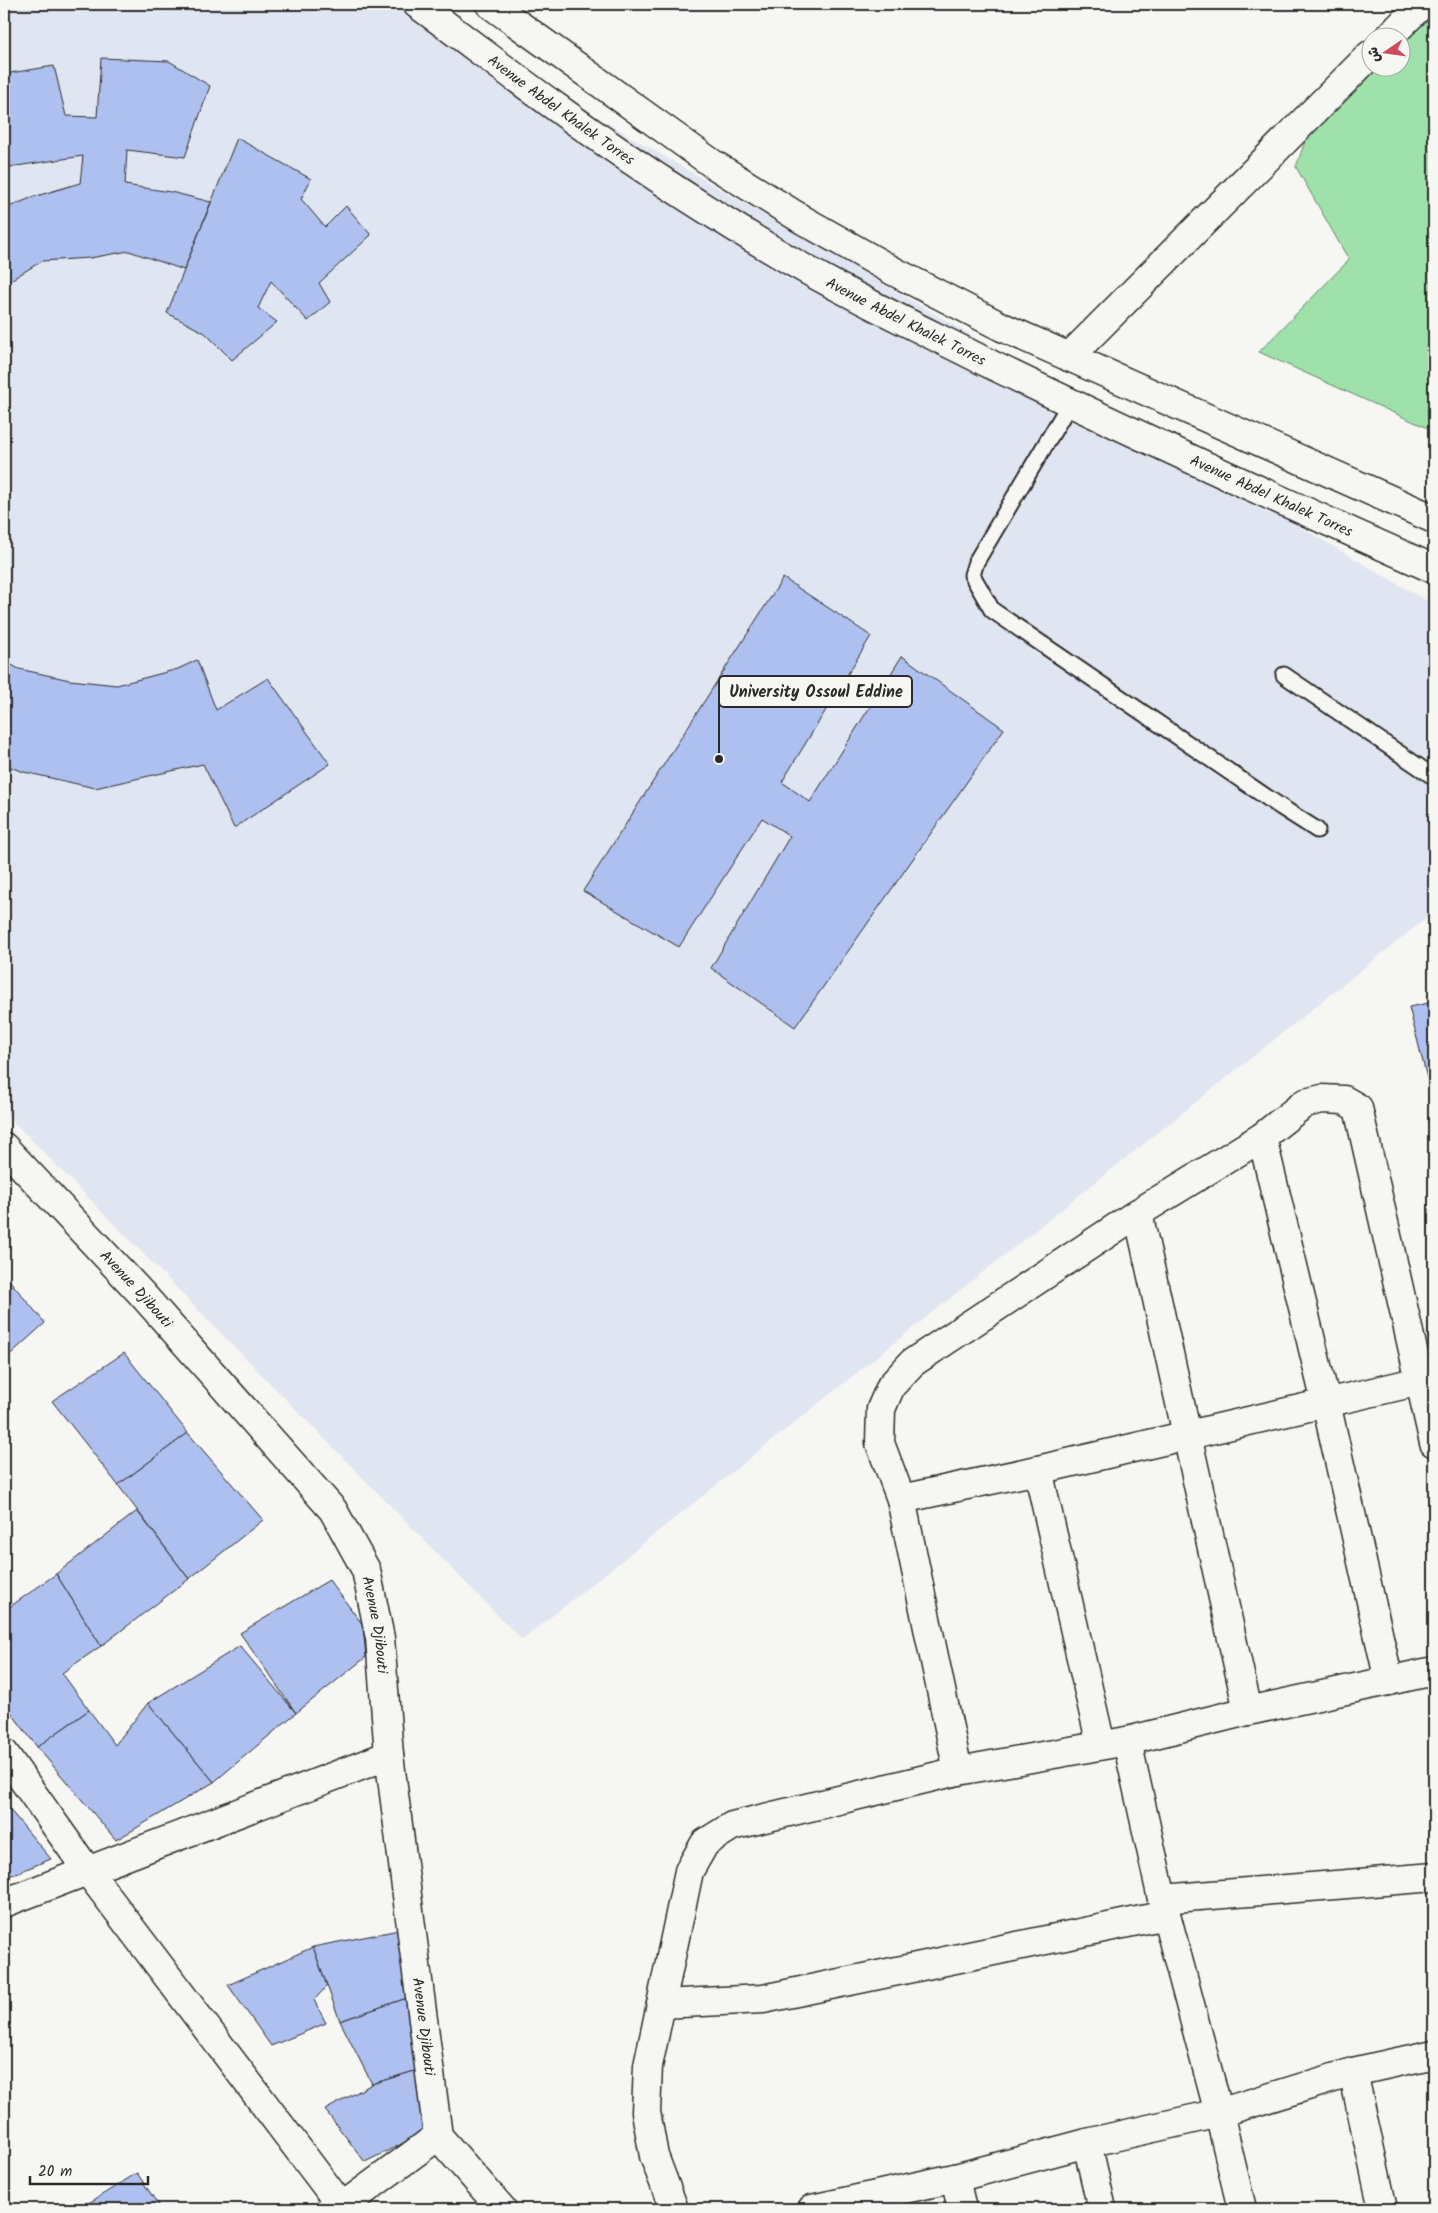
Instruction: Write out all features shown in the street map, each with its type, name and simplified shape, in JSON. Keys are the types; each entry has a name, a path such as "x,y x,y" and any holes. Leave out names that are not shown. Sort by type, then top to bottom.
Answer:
{"street":[{"name":"Avenue Abdel Khalek Torres","path":"417,4 548,102 695,203 861,299 1070,403 1235,480 1434,568"},
{"path":"490,4 713,164 803,220 895,272 1002,327 1434,520"},
{"path":"1398,28 1422,4"},
{"path":"1069,357 1360,65"},
{"path":"958,1771 901,1499 880,1444 880,1409 890,1386 912,1363 1138,1213 1262,1137 1305,1103 1322,1099 1344,1100 1358,1108 1434,1443"},
{"path":"1262,1137 1326,1403 1389,1681"},
{"name":"Avenue Djibouti","path":"4,1147 141,1294 333,1510 366,1570 380,1638 389,1755 438,2136"},
{"path":"1138,1213 1248,1711"},
{"path":"901,1499 1038,1470 1420,1381"},
{"path":"1038,1470 1114,1743 1164,1907 1219,2113 1242,2209"},
{"path":"674,2209 654,2156 646,2112 648,2066 689,1871 705,1843 732,1826 958,1771 1114,1743 1248,1711 1434,1672"},
{"path":"4,1754 86,1870 341,2208 438,2136 502,2209"},
{"path":"4,1903 389,1755"},
{"path":"661,2004 763,1999 1164,1907 1434,1877"},
{"path":"819,2208 955,2178 1087,2143 1219,2113 1353,2072 1434,2054"},
{"path":"1353,2072 1383,2209"},
{"path":"1087,2143 1102,2209"},
{"path":"955,2178 962,2209"}],"lane":[{"path":"1070,403 976,562 972,575 978,588 992,610 1280,808 1317,830"},
{"path":"1284,675 1434,777"}],"shaded area":[{"path":"4,4 403,4 1434,605 1434,912 522,1640 4,1112"}],"green space":[{"path":"1434,4 1434,431 1259,352 1349,260 1296,167 1318,104 1360,75 1360,78 1410,78 1410,28"}],"building":[{"path":"101,58 169,61 210,86 185,157 127,150 125,185 171,192 211,202 184,270 129,251 90,258 42,261 4,284 4,209 33,197 80,183 83,156 10,167 4,171 4,74 54,66 66,116 97,117"},
{"path":"237,138 311,179 301,199 325,227 346,206 371,235 319,283 330,302 308,321 271,281 258,308 277,322 232,360 205,333 167,313"},
{"path":"783,578 871,636 782,782 810,802 902,656 1004,729 795,1027 711,968 790,836 762,818 679,947 583,891"},
{"path":"197,660 216,710 268,678 330,764 234,828 203,764 95,788 24,772 4,765 4,661 19,669 70,680 117,685 178,669"},
{"path":"1434,1002 1434,1106 1409,1007"},
{"path":"4,1274 45,1323 4,1360"},
{"path":"124,1353 188,1433 118,1485 52,1401"},
{"path":"188,1433 263,1520 189,1579 118,1485"},
{"path":"137,1511 189,1579 101,1646 56,1574"},
{"path":"56,1574 101,1646 62,1673 89,1710 37,1747 4,1703 4,1611"},
{"path":"329,1580 363,1625 366,1657 296,1713 240,1633"},
{"path":"240,1646 296,1713 214,1782 148,1703"},
{"path":"148,1703 214,1782 116,1840 37,1747 89,1710 115,1745"},
{"path":"4,1803 51,1859 4,1878"},
{"path":"399,1930 410,1997 340,2021 313,1947"},
{"path":"313,1947 327,1986 314,2000 326,2023 271,2046 228,1985"},
{"path":"410,1997 421,2069 372,2084 340,2021"},
{"path":"421,2069 426,2132 365,2162 325,2110 372,2084"},
{"path":"137,2173 161,2209 79,2209"}],"place":[{"name":"University Ossoul Eddine","path":"719,759"}]}
